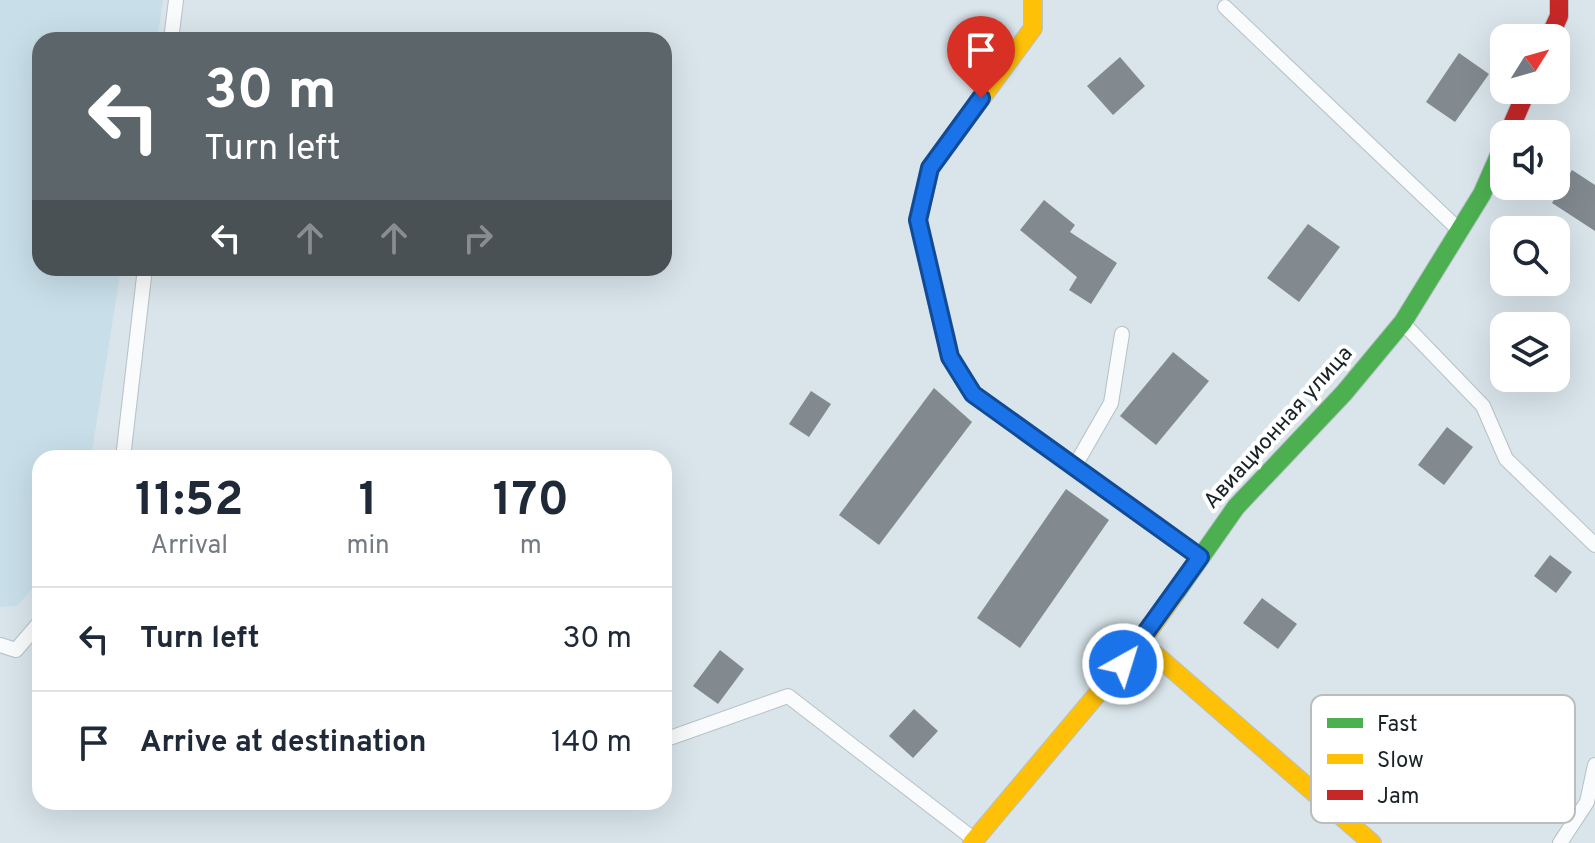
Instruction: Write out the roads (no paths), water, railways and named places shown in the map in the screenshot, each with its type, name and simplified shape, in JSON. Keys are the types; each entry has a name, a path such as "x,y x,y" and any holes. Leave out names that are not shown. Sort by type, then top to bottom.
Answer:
{"street":[{"path":"1033,0 1033,28 930,168 918,220 950,357 973,394 1200,557"},
{"path":"1555,24 1559,0"},
{"name":"Авиационная улица","path":"974,841 1141,642 1236,507 1344,393 1403,322 1460,231 1490,176"},
{"path":"1141,642 1311,790"},
{"path":"1349,823 1372,843"}],"lane":[{"path":"172,32 176,0"},
{"path":"1225,7 1460,231"},
{"path":"124,450 144,276"},
{"path":"1403,322 1483,406 1506,459 1595,545"},
{"path":"1074,467 1111,403 1122,334"},
{"path":"0,645 16,650 32,631"},
{"path":"672,737 788,696 974,841"},
{"path":"1575,820 1587,802 1595,765"},
{"path":"1560,843 1573,823"}]}
